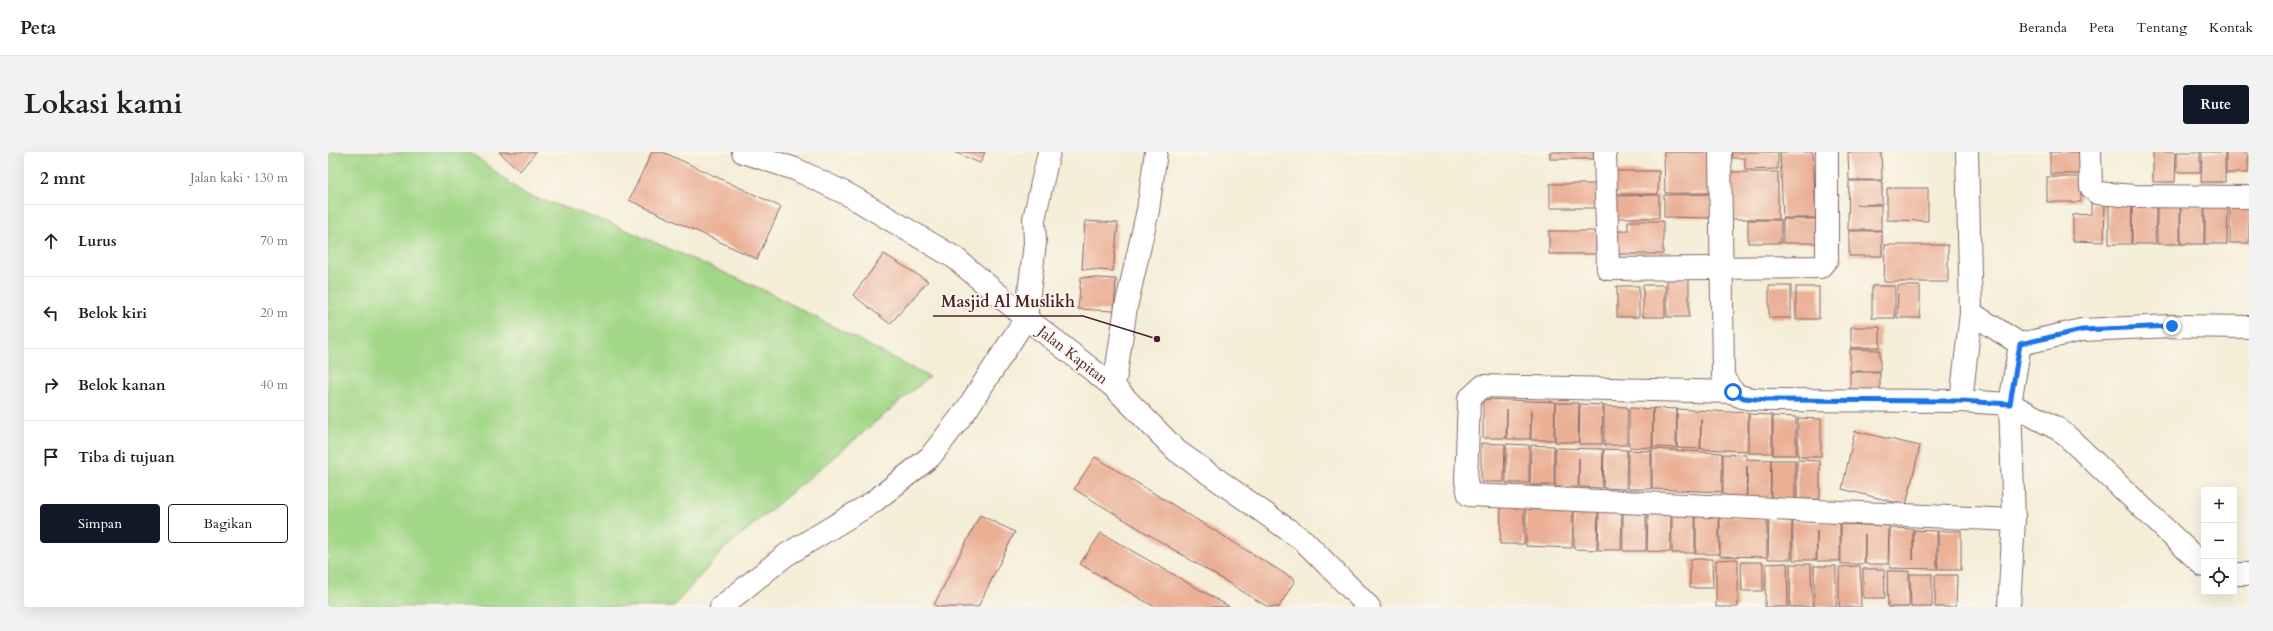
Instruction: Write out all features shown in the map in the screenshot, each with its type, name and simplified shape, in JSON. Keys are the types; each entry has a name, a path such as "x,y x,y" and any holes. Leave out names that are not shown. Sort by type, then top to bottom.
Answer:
{"street":[{"name":"Jalan Kapitan","path":"743,152 795,169 849,195 955,258 1026,318 1114,387 1178,451 1304,541 1369,607"},
{"path":"721,607 786,555 872,503 930,457 967,409 1026,318 1036,243 1034,219 1049,152"},
{"path":"1114,387 1126,307 1148,210 1156,152"},
{"path":"1605,152 1608,270 1820,267 1827,259 1827,152"},
{"path":"1720,152 1723,376 1733,392"},
{"path":"1961,401 1971,313 1967,152"},
{"path":"2090,152 2091,187 2097,193 2135,196 2249,197"},
{"path":"1971,313 2020,344 2082,330 2172,326 2249,327"},
{"path":"2009,607 2014,520 2010,404 2020,344"},
{"path":"2014,520 1469,495 1466,481 1469,399 1483,386 1733,392 1744,398 1767,400 1961,401 2010,404 2058,429 2069,438 2201,563"},
{"path":"2237,574 2249,574"}],"green space":[{"path":"328,152 470,152 524,194 610,223 766,291 929,377 723,550 673,607 328,607"}],"building":[{"path":"499,152 536,152 520,171"},
{"path":"652,152 663,152 781,207 757,259 629,200"},
{"path":"954,152 985,152 980,163"},
{"path":"1550,152 1597,152 1597,159 1550,159"},
{"path":"1664,152 1712,152 1712,193 1665,193"},
{"path":"1730,152 1778,152 1778,169 1745,170 1745,158 1730,158"},
{"path":"1780,152 1813,152 1816,218 1783,218"},
{"path":"1848,152 1881,152 1882,180 1849,180"},
{"path":"2050,152 2083,152 2083,174 2050,174"},
{"path":"2153,152 2176,152 2175,182 2153,182"},
{"path":"2177,152 2200,152 2200,172 2177,172"},
{"path":"2202,152 2225,152 2225,182 2201,182"},
{"path":"2226,152 2248,152 2248,173 2226,173"},
{"path":"1611,171 1659,171 1658,194 1611,194"},
{"path":"1730,172 1778,172 1778,219 1730,219"},
{"path":"2047,177 2081,177 2081,202 2047,202"},
{"path":"1849,181 1882,181 1882,204 1856,205 1881,205 1881,230 1848,230"},
{"path":"1550,184 1597,184 1597,208 1550,208"},
{"path":"1887,188 1928,188 1928,221 1887,220"},
{"path":"1711,194 1711,218 1664,217 1664,195"},
{"path":"1659,195 1659,218 1612,218 1612,196"},
{"path":"2091,203 2105,203 2104,242 2073,241 2073,215 2091,214"},
{"path":"2230,204 2249,204 2249,243 2230,243"},
{"path":"2109,205 2132,205 2131,244 2109,244"},
{"path":"2132,205 2156,205 2155,244 2132,244"},
{"path":"2157,205 2180,205 2180,244 2157,244"},
{"path":"2181,205 2204,205 2204,244 2181,244"},
{"path":"2205,205 2228,205 2227,244 2205,244"},
{"path":"1783,219 1816,219 1816,243 1783,243"},
{"path":"1748,220 1781,220 1781,243 1748,243"},
{"path":"1085,221 1118,223 1113,271 1082,269"},
{"path":"1628,221 1663,221 1663,254 1616,254 1615,231 1628,231"},
{"path":"1549,231 1596,231 1596,254 1549,254"},
{"path":"1849,231 1882,231 1882,256 1849,256"},
{"path":"1885,245 1948,245 1948,282 1884,282"},
{"path":"884,254 928,281 890,324 853,295"},
{"path":"1081,277 1116,279 1114,311 1078,309"},
{"path":"1667,278 1689,278 1689,317 1667,317"},
{"path":"1643,285 1665,285 1665,317 1643,317"},
{"path":"1617,286 1639,286 1639,317 1617,317"},
{"path":"1769,286 1791,286 1791,318 1769,318"},
{"path":"1872,286 1895,286 1895,318 1872,318"},
{"path":"1898,286 1920,286 1920,318 1897,318"},
{"path":"1796,287 1819,287 1819,319 1796,319"},
{"path":"1851,327 1880,327 1880,347 1851,348"},
{"path":"1850,349 1880,350 1880,371 1850,371"},
{"path":"1850,372 1880,372 1880,393 1850,393"},
{"path":"1483,399 1555,402 1554,440 1531,440 1531,409 1530,439 1507,439 1507,409 1506,438 1483,438"},
{"path":"1555,403 1579,403 1578,442 1555,442"},
{"path":"1580,404 1603,405 1602,444 1579,444"},
{"path":"1604,406 1627,407 1627,445 1604,445"},
{"path":"1629,408 1653,409 1652,448 1629,447"},
{"path":"1653,408 1677,409 1676,448 1653,447"},
{"path":"1677,409 1748,413 1748,451 1701,449 1701,419 1700,449 1677,448"},
{"path":"1749,414 1772,415 1772,453 1749,453"},
{"path":"1773,416 1796,417 1796,455 1773,455"},
{"path":"1798,418 1821,419 1821,457 1798,457"},
{"path":"1855,431 1920,446 1906,505 1842,489"},
{"path":"1481,443 1505,444 1504,482 1481,482"},
{"path":"1506,444 1529,445 1529,483 1506,483"},
{"path":"1531,445 1554,446 1554,485 1530,485"},
{"path":"1555,448 1603,449 1602,488 1579,487 1579,458 1578,487 1555,487"},
{"path":"1604,449 1627,450 1626,489 1603,488"},
{"path":"1652,449 1722,453 1722,492 1652,489"},
{"path":"1628,450 1651,451 1651,489 1628,489"},
{"path":"1723,454 1746,455 1746,459 1771,460 1770,498 1747,498 1747,466 1746,498 1723,498"},
{"path":"1095,457 1295,580 1279,607 1268,607 1074,489"},
{"path":"1771,460 1795,460 1795,499 1771,499"},
{"path":"1797,460 1820,461 1820,499 1797,499"},
{"path":"1501,505 1524,506 1524,544 1500,544"},
{"path":"1526,507 1573,510 1572,548 1526,546"},
{"path":"1574,511 1598,511 1597,550 1574,549"},
{"path":"1599,511 1622,512 1621,550 1598,550"},
{"path":"1623,511 1646,512 1646,551 1623,551"},
{"path":"1648,512 1671,513 1670,552 1647,551"},
{"path":"1672,514 1695,515 1695,553 1672,553"},
{"path":"980,515 1015,532 978,607 939,607 934,605"},
{"path":"1696,515 1719,515 1719,554 1696,554"},
{"path":"1720,516 1767,519 1767,557 1720,556"},
{"path":"1769,520 1792,521 1791,559 1768,559"},
{"path":"1793,521 1840,523 1840,561 1817,561 1817,531 1816,560 1793,560"},
{"path":"1841,524 1889,526 1888,564 1865,564 1865,534 1864,564 1841,564"},
{"path":"1890,528 1913,529 1913,560 1914,530 1937,531 1937,569 1890,568"},
{"path":"1938,531 1961,531 1961,570 1938,570"},
{"path":"1101,533 1230,607 1155,607 1080,564"},
{"path":"1690,559 1712,559 1713,588 1690,588"},
{"path":"1738,559 1738,607 1716,607 1716,560"},
{"path":"1741,562 1763,562 1763,591 1742,591"},
{"path":"1787,563 1788,607 1765,607 1766,564"},
{"path":"1790,564 1811,564 1812,607 1790,607"},
{"path":"1814,566 1836,566 1836,607 1814,607"},
{"path":"1860,566 1861,607 1839,607 1839,567"},
{"path":"1863,569 1884,569 1885,598 1863,598"},
{"path":"1887,571 1909,571 1909,607 1888,607"},
{"path":"1910,574 1932,574 1932,607 1911,607"},
{"path":"1935,575 1957,575 1956,607 1935,607"}],"place":[{"name":"Masjid Al Muslikh","path":"1157,339"}],"route":[{"path":"1733,392 1744,398 1767,400 1961,401 2010,404 2016,377 2020,344 2082,330 2172,326"}]}
